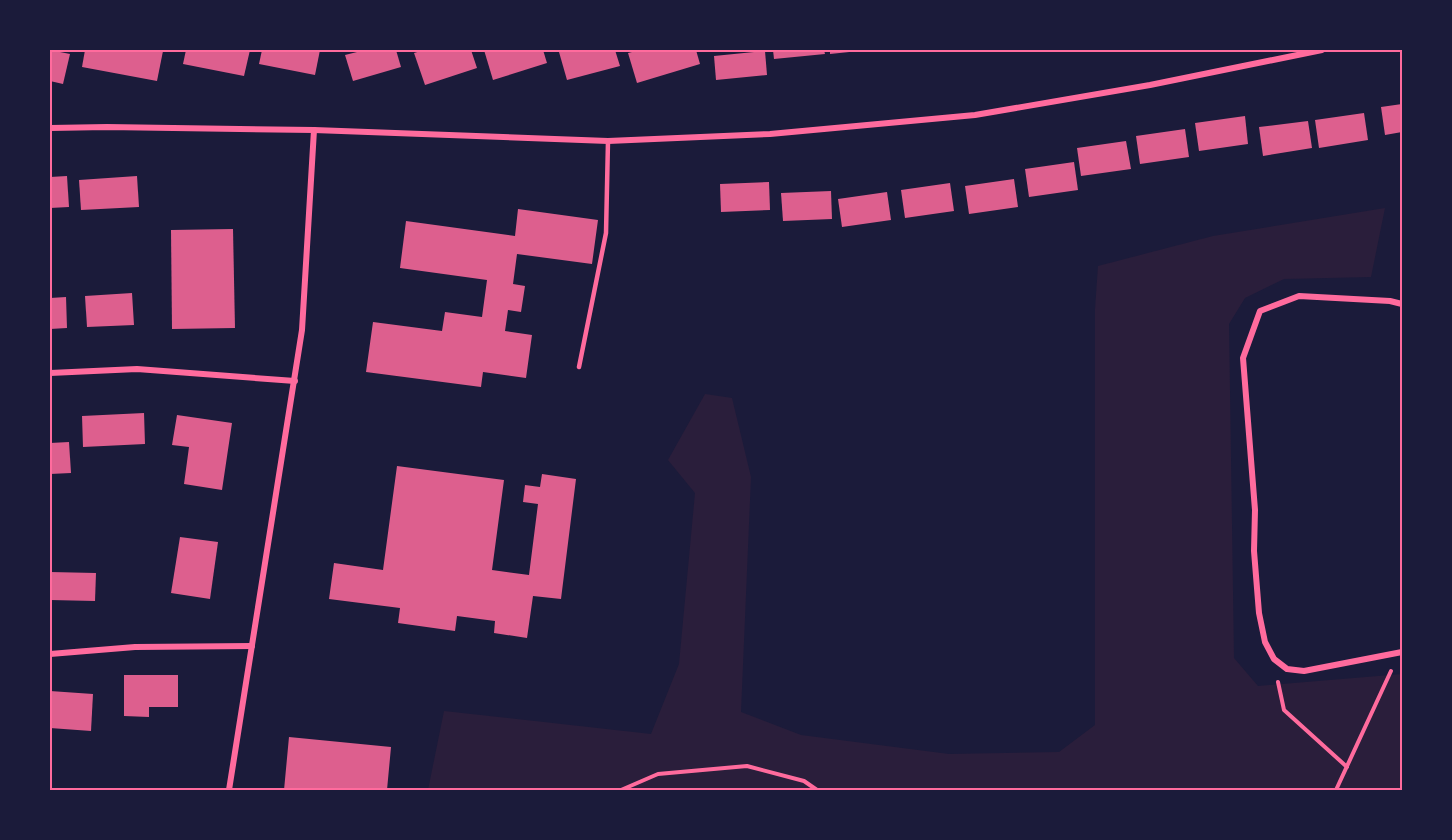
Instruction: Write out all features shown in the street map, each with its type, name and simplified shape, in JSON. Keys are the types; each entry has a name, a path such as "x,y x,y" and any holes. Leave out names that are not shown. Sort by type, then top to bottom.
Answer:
{"street":[{"path":"50,128 314,130 608,141 770,134 975,115 1322,50"},
{"path":"230,790 302,330 314,130"},
{"path":"1401,652 1304,671 1287,669 1274,659 1264,642 1259,613 1254,551 1255,510 1243,358 1260,311 1299,296 1390,300 1402,304"},
{"path":"50,373 137,369 295,381"},
{"path":"50,654 135,647 252,646"}],"lane":[{"path":"579,367 606,232 608,141"}],"path":[{"path":"1336,790 1401,652"},
{"path":"1274,659 1284,710 1347,767"},
{"path":"621,790 658,774 747,766 804,781 817,790"}],"shaded area":[{"path":"1385,208 1371,277 1284,279 1245,298 1229,324 1234,658 1258,686 1402,674 1402,790 428,790 444,711 651,734 679,664 695,493 668,460 705,394 732,398 751,477 741,712 801,735 949,754 1059,752 1095,725 1095,309 1098,266 1213,236"}],"building":[{"path":"50,50 70,54 63,84 50,81"},
{"path":"85,50 163,51 157,81 82,67"},
{"path":"186,50 250,50 244,76 183,64"},
{"path":"262,50 320,50 315,75 259,64"},
{"path":"365,50 396,50 401,67 353,81 345,55"},
{"path":"424,50 471,50 477,68 425,85 414,53"},
{"path":"484,50 543,50 547,63 493,80"},
{"path":"615,50 620,66 567,80 559,52"},
{"path":"640,50 696,50 700,64 637,83 628,53"},
{"path":"773,50 824,50 825,54 774,59"},
{"path":"830,50 859,50 859,51 830,54"},
{"path":"765,51 767,75 716,80 714,56"},
{"path":"1402,104 1402,132 1385,135 1381,107"},
{"path":"1364,113 1368,140 1319,148 1315,120"},
{"path":"1245,116 1248,144 1199,151 1195,123"},
{"path":"1308,121 1312,148 1263,156 1259,127"},
{"path":"1185,129 1189,157 1140,164 1136,136"},
{"path":"1126,141 1131,169 1081,176 1077,148"},
{"path":"1074,162 1078,190 1029,197 1025,169"},
{"path":"67,176 69,207 50,208 50,177"},
{"path":"137,176 139,207 81,210 79,180"},
{"path":"1014,179 1018,207 969,214 965,186"},
{"path":"769,182 770,210 721,212 720,184"},
{"path":"950,183 954,211 905,218 901,190"},
{"path":"831,191 832,219 783,221 781,193"},
{"path":"887,192 891,220 842,227 838,199"},
{"path":"518,209 598,220 592,264 517,254 513,284 525,286 521,312 508,310 505,331 532,335 526,378 483,372 481,387 366,372 373,322 442,331 445,312 482,317 487,280 400,268 406,221 515,236"},
{"path":"233,229 235,328 172,329 171,230"},
{"path":"132,293 134,325 87,327 85,296"},
{"path":"66,297 67,328 50,329 50,298"},
{"path":"144,413 145,444 83,447 82,416"},
{"path":"177,415 232,423 222,490 184,484 189,447 172,445"},
{"path":"69,442 71,473 50,474 50,443"},
{"path":"397,466 504,480 492,570 529,575 538,504 523,502 525,485 540,487 542,474 576,479 561,599 533,596 527,638 494,633 495,621 457,616 455,631 398,623 400,608 329,599 334,563 383,570"},
{"path":"180,537 218,542 210,599 171,593"},
{"path":"50,572 96,573 95,601 50,600"},
{"path":"124,675 178,675 178,707 149,707 149,717 124,716"},
{"path":"50,691 93,694 91,731 50,728"},
{"path":"289,737 391,747 387,790 284,790"}]}
